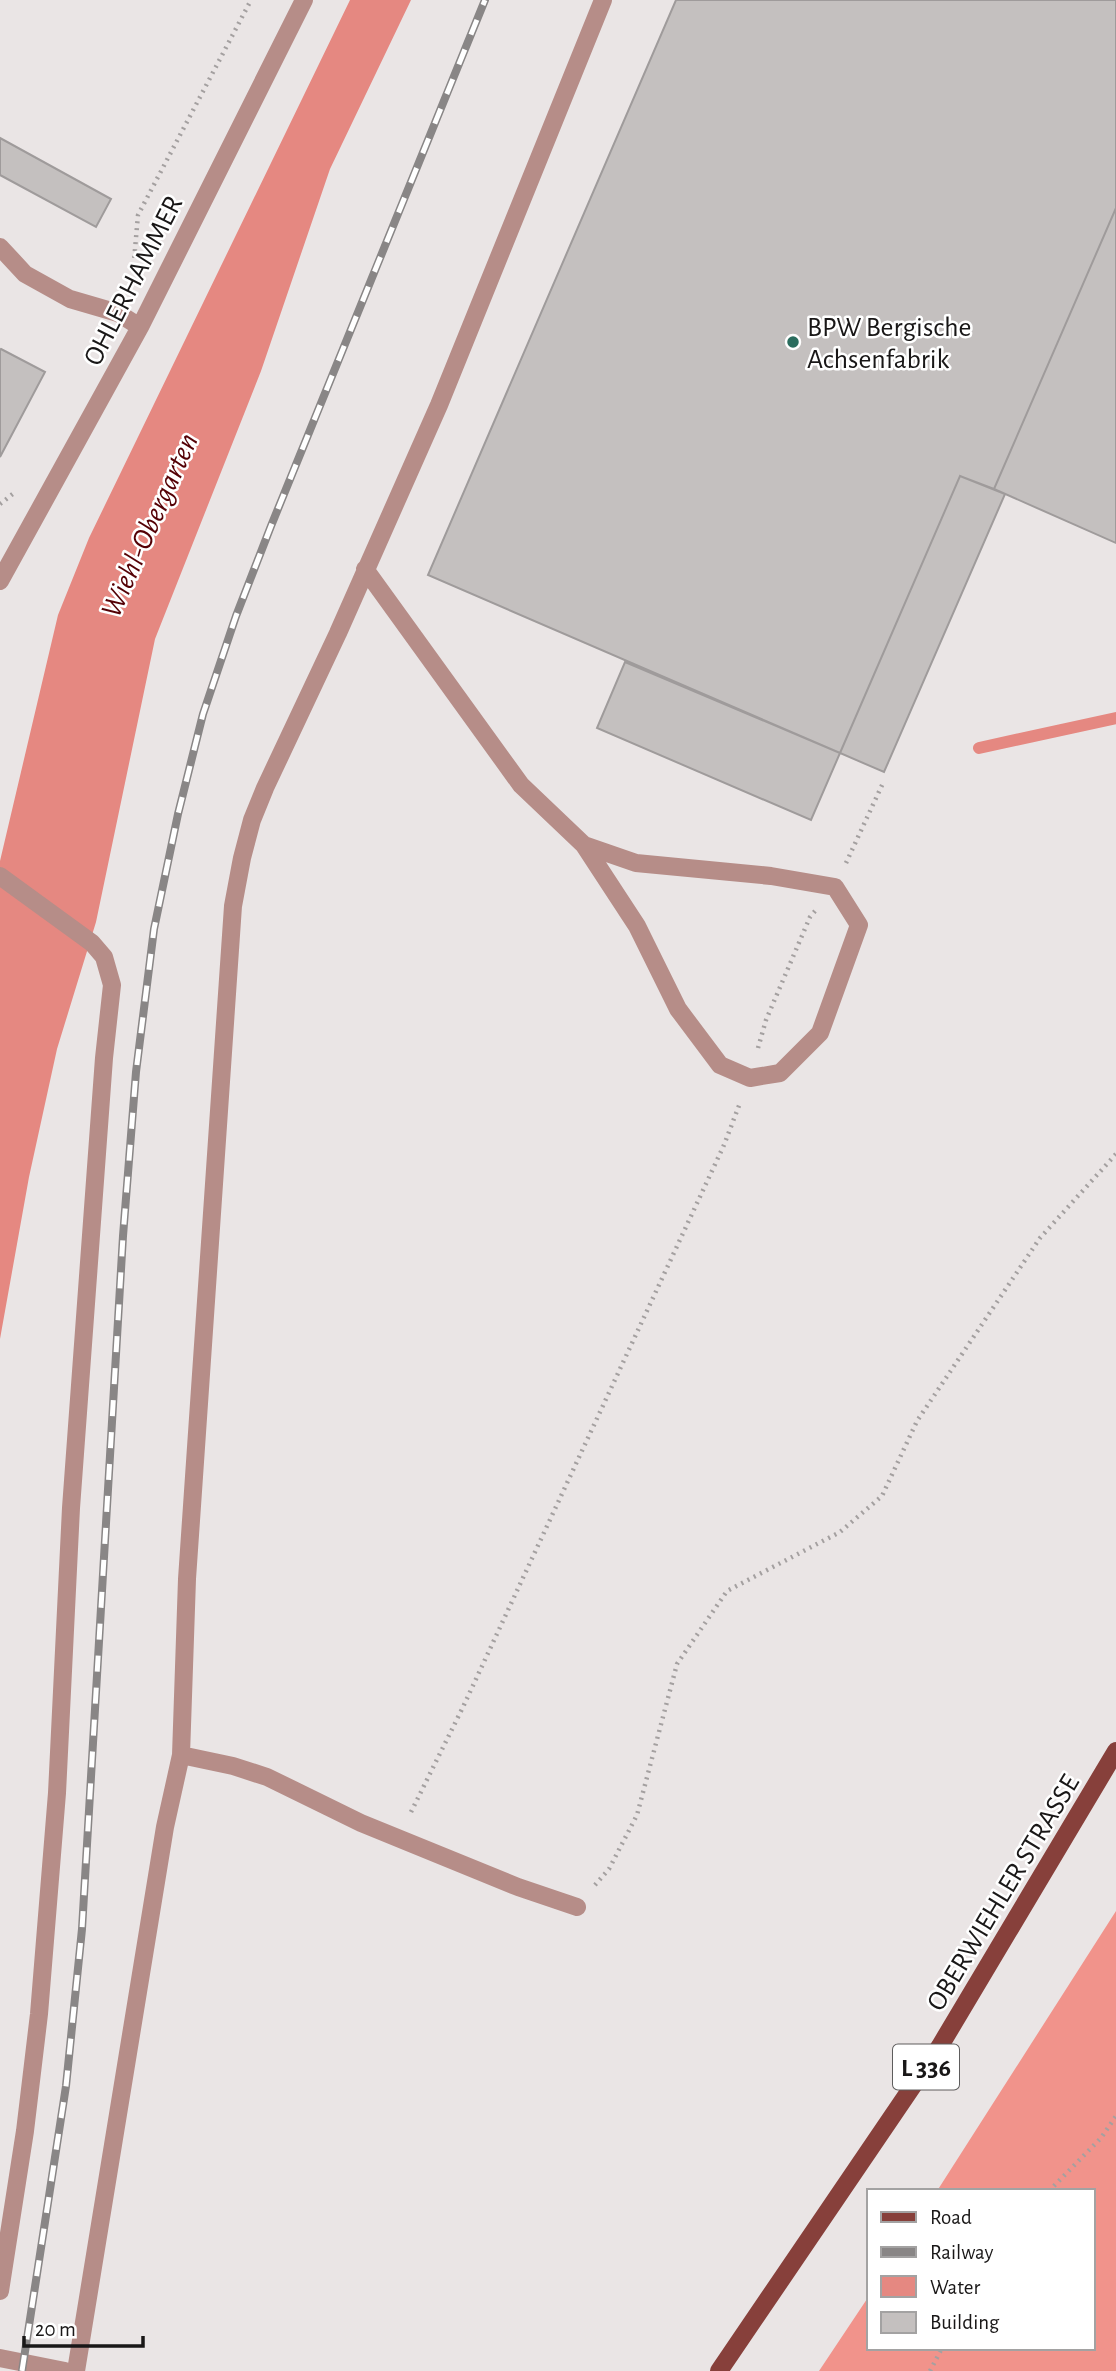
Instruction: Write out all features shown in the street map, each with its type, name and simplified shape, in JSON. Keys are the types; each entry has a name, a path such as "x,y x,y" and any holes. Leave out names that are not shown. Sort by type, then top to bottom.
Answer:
{"main road":[{"name":"OBERWIEHLER STRASSE","path":"719,2371 940,2046 1116,1751"}],"street":[{"name":"OHLERHAMMER","path":"0,581 140,327 304,0"},
{"path":"76,2371 165,1827 181,1755 187,1579 233,906 242,858 261,799 439,405 603,0"},
{"path":"0,247 25,274 70,299 118,313 140,327"},
{"path":"365,569 520,785 584,845 637,926 678,1009 720,1065 750,1078 780,1073 820,1033 859,925 835,887 771,876 636,863 584,845"},
{"path":"0,876 92,943 104,957 112,985 104,1058 71,1508 57,1793 39,2014 0,2291"},
{"path":"181,1755 233,1766 267,1777 361,1823 576,1907"},
{"path":"0,2358 65,2371"}],"path":[{"path":"118,313 132,284 138,215 251,0"},
{"path":"0,504 17,490"},
{"path":"398,1838 463,1707 724,1144 750,1078 766,1020 810,917 835,887 883,783"},
{"path":"576,1907 609,1869 637,1815 677,1664 727,1591 840,1532 882,1496 917,1421 1040,1238 1116,1154"},
{"path":"1051,2189 1101,2138 1116,2116"},
{"path":"930,2371 941,2350"}],"shaded area":[{"path":"1116,1911 1116,2371 819,2371 867,2299 867,2350 1095,2350 1095,2189 938,2189"}],"water":[{"name":"Wiehl-Obergarten","path":"350,0 411,0 330,169 261,371 155,639 96,922 57,1049 29,1177 0,1339 0,861 58,615 89,538"}],"building":[{"name":"BPW Bergische Achsenfabrik","path":"676,0 1116,0 1116,208 994,489 960,476 840,753 428,575"},
{"path":"0,138 111,199 96,227 0,175"},
{"path":"1116,208 1116,543 994,489"},
{"path":"0,350 45,372 0,457"},
{"path":"960,476 1005,494 884,772 840,753"},
{"path":"625,662 840,753 811,820 597,728"}],"waterway":[{"path":"979,748 1116,718"}],"railway":[{"path":"22,2371 66,2086 82,1929 123,1236 136,1072 154,929 178,814 203,714 236,616 485,0"}],"place":[{"name":"BPW Bergische Achsenfabrik","path":"793,342"}]}
